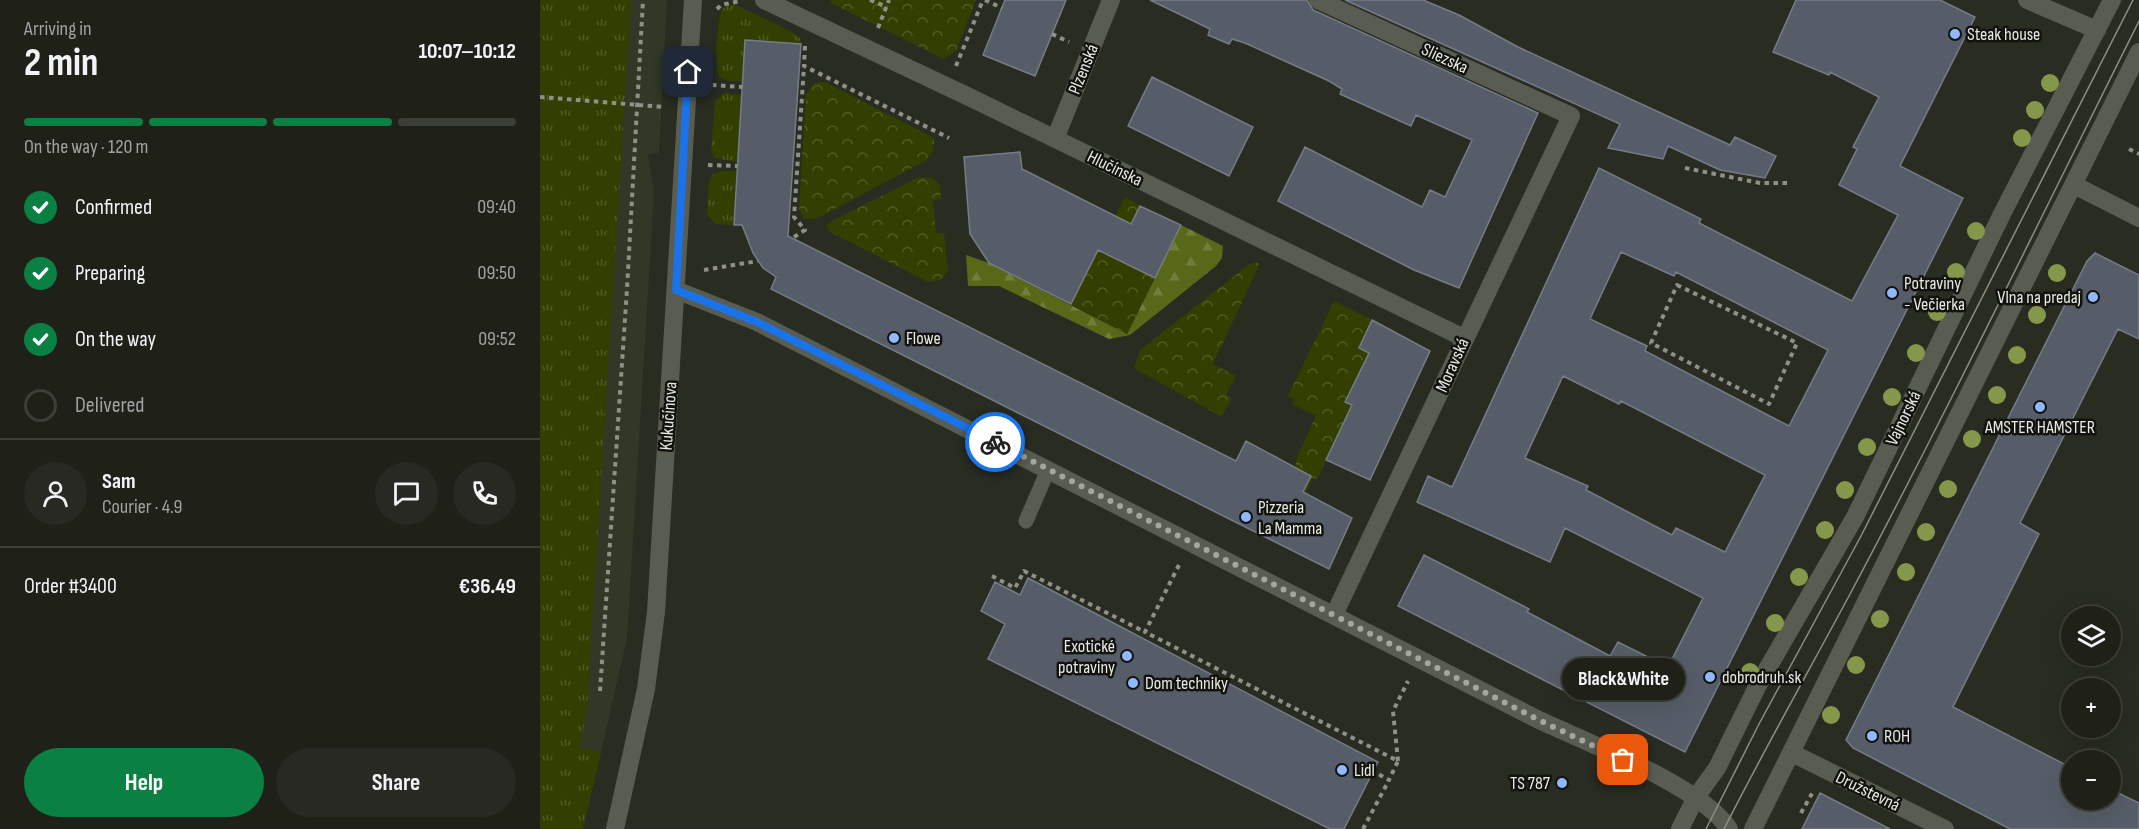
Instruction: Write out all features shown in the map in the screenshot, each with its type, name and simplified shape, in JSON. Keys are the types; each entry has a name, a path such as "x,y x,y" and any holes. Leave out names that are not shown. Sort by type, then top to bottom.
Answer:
{"street":[{"name":"Kukučínova","path":"615,829 652,651 693,0"},
{"name":"Plzenská","path":"1055,139 1111,0"},
{"name":"Sliezska","path":"1318,0 1571,116"},
{"path":"2027,0 2097,30"},
{"name":"Vajnorská","path":"1680,829 1696,797 1717,768 1758,686 1855,517 2002,214 2112,0"},
{"name":"Hlučínska","path":"757,3 1055,139 1464,338"},
{"path":"1754,829 2139,52"},
{"name":"Moravská","path":"1334,615 1571,116"},
{"path":"2074,185 2139,218"},
{"path":"676,290 757,322 1696,797 1729,829"},
{"name":"Družstevná","path":"1792,753 1945,829"}],"lane":[{"path":"1026,521 1048,470"}],"path":[{"path":"600,691 627,289 643,0"},
{"path":"870,0 886,6"},
{"path":"877,32 889,0"},
{"path":"955,70 984,0 1002,8"},
{"path":"715,17 720,5 740,1 757,3"},
{"path":"1052,34 1070,42"},
{"path":"794,237 805,230 794,217 805,39"},
{"path":"804,66 949,138"},
{"path":"711,94 712,74"},
{"path":"712,85 742,87"},
{"path":"540,97 670,108"},
{"path":"2129,149 2139,154"},
{"path":"707,165 737,166"},
{"path":"1684,168 1760,183 1791,183"},
{"path":"704,270 758,261"},
{"path":"1677,285 1797,343 1768,404 1651,343 1677,285"},
{"path":"1145,632 1181,560"},
{"path":"992,576 1015,588 1024,571 1398,761"},
{"path":"1364,829 1398,761 1393,711 1412,672"},
{"path":"1373,771 1389,780"},
{"path":"1802,813 1815,788"}],"shaded area":[{"path":"540,0 667,0 659,153 648,154 654,193 627,639 583,829 540,829"}],"green space":[{"path":"540,0 631,0 587,707 580,747 601,753 583,829 540,829"},
{"path":"831,0 976,0 956,51 944,59 831,3"},
{"path":"734,4 794,33 800,38 801,44 746,40 743,81 722,79 717,65 720,15 722,10"},
{"path":"825,82 934,138 934,149 927,160 816,219 804,219 799,209 806,94 814,83"},
{"path":"724,93 742,95 738,162 714,158 711,149 715,101"},
{"path":"722,171 737,171 734,225 716,224 707,215 709,182 713,174"},
{"path":"919,177 932,178 940,185 941,199 933,200 936,233 944,233 948,270 941,280 928,282 830,232 826,226"},
{"path":"1125,197 1140,206 1115,258 1155,278 1127,334 1071,304"},
{"path":"1181,225 1223,246 1222,258 1216,266 1130,335 1109,339 999,286 968,286 966,255 989,263 1127,334"},
{"path":"1251,263 1260,263 1213,364 1236,376 1226,395 1232,398 1222,417 1134,368 1140,350"},
{"path":"1334,301 1372,320 1359,348 1375,355 1354,383 1345,402 1352,405 1351,409 1317,479 1313,478 1305,495 1278,512 1264,537 1260,535 1295,468 1297,457 1316,416 1292,404 1294,399 1288,396"}],"building":[{"path":"1005,0 1066,0 1035,76 983,55"},
{"path":"1150,0 1307,0 1313,10 1538,113 1459,288 1414,270 1278,201 1305,147 1422,207 1430,190 1445,197 1472,140 1416,115 1411,126 1340,94 1342,89 1329,81 1245,43 1232,39 1229,44 1208,35 1210,29"},
{"path":"1345,0 1423,0 1459,15 1518,47 1730,145 1735,137 1776,156 1765,178 1720,170 1668,146 1663,159 1608,148 1620,124"},
{"path":"1796,0 1940,0 1975,17 1900,166 1963,198 1685,752 1398,606 1424,555 1529,609 1527,612 1610,656 1618,642 1668,667 1703,598 1565,528 1550,562 1417,502 1428,476 1452,487 1599,168 1701,219 1699,223 1852,301 1898,215 1839,185 1857,149 1853,147 1879,97 1830,72 1829,75 1773,52","holes":["1621,252 1674,276 1676,272 1828,350 1789,426 1645,351 1647,346 1590,319","1563,376 1619,404 1621,401 1765,475 1725,552 1676,528 1672,535 1586,490 1588,486 1525,458"]},
{"path":"745,40 801,44 788,236 1236,461 1246,441 1311,476 1303,492 1352,518 1329,569 771,289 776,277 763,268 753,253 742,225 734,225"},
{"path":"1152,77 1253,127 1229,176 1128,126"},
{"path":"1020,152 1022,169 1131,224 1140,206 1181,225 1155,278 1098,250 1071,304 989,263 970,234 964,157"},
{"path":"2095,253 2139,275 2139,339 2118,329 2074,416 2020,523 2039,534 1953,707 2061,762 2061,810 2121,810 2121,794 2139,803 2139,829 2010,829 1853,748 1846,740 2087,261"},
{"path":"1372,320 1430,351 1370,480 1326,460 1352,405 1345,402 1369,353 1359,348"},
{"name":"Dom techniky","path":"1028,578 1378,762 1344,829 1330,829 988,659 1005,624 981,611 995,582 1020,595"},
{"path":"1820,793 1890,829 1802,829"}],"tram line":[{"path":"1706,829 1759,724 1861,536 2133,0"},
{"path":"1724,829 1923,453 2139,21"}],"way so far":[{"path":"995,442 1539,720 1623,760"}],"place":[{"name":"Steak house","path":"1955,34"},
{"name":"Potraviny - Večierka","path":"1892,293"},
{"name":"Vlna na predaj","path":"2093,297"},
{"name":"Flowe","path":"894,338"},
{"name":"AMSTER HAMSTER","path":"2040,407"},
{"name":"Pizzeria La Mamma","path":"1246,517"},
{"name":"Exotické potraviny","path":"1127,656"},
{"name":"dobrodruh.sk","path":"1710,677"},
{"name":"Dom techniky","path":"1133,683"},
{"name":"ROH","path":"1872,736"},
{"name":"Black&White","path":"1623,760"},
{"name":"Lidl","path":"1342,770"},
{"name":"TS 787","path":"1562,783"}],"route":[{"path":"688,72 676,290 757,322 995,442"}]}
